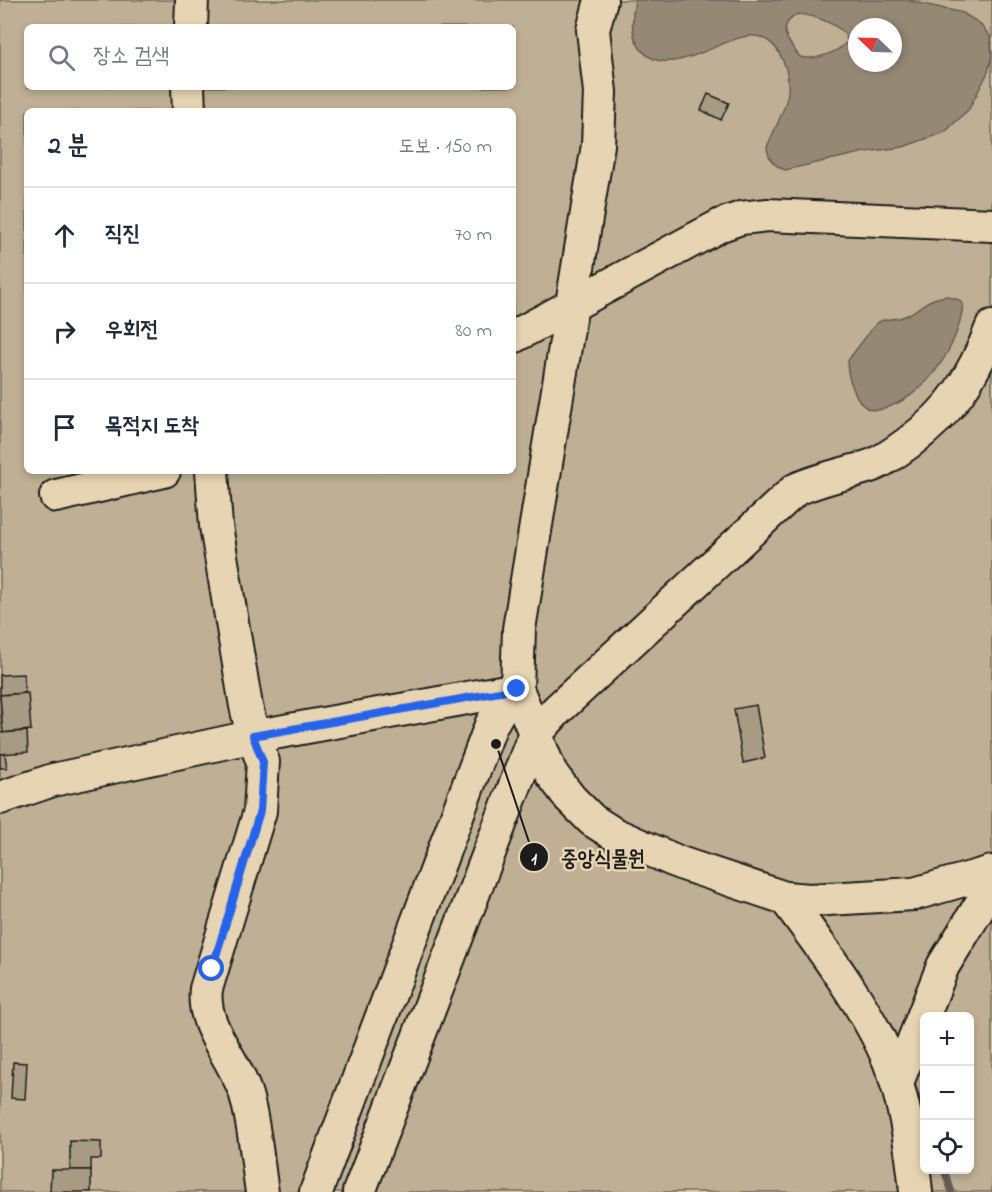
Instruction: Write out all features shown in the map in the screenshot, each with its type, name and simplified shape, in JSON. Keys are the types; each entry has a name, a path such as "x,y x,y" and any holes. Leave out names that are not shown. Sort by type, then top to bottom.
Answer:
{"street":[{"path":"191,24 192,0"},
{"path":"601,0 593,30 600,92 599,135 519,629 517,689 534,736 551,773 570,798 592,820 645,849 785,898 868,898 914,894 992,872"},
{"path":"188,90 189,108"},
{"path":"516,335 721,225 741,218 794,214 992,225"},
{"path":"359,1192 534,736 557,710 795,490 813,481 876,464 926,430 956,399 979,361 992,327"},
{"path":"56,496 151,474"},
{"path":"212,474 216,526 253,736 263,762 260,811 206,989 204,1004 207,1017 235,1065 245,1093 252,1119 262,1192"},
{"path":"0,798 53,780 253,736 517,689"},
{"path":"316,1192 491,725 501,706 517,689"},
{"path":"897,1083 943,966 992,886"},
{"path":"785,898 876,1033 897,1083 916,1192"}],"shaded area":[{"path":"0,0 992,0 992,1192 0,1192"},
{"path":"635,0 906,0 963,13 979,23 990,36 992,55 988,72 969,109 945,132 903,147 865,152 785,170 773,162 767,148 785,106 788,92 784,63 774,46 767,40 748,36 692,56 664,61 651,58 640,48 633,25","holes":["798,14 836,26 846,36 847,42 838,50 825,55 812,58 800,57 788,40 785,29 791,19"]},
{"path":"947,296 959,300 963,305 955,336 939,365 918,390 905,399 880,410 872,410 865,406 856,395 848,373 848,361 852,355 879,322 902,317 914,312 927,302"}],"building":[{"path":"708,94 729,103 721,120 701,110"},
{"path":"24,674 25,693 0,695 0,675"},
{"path":"28,693 31,730 3,733 0,695"},
{"path":"756,705 765,758 743,763 734,709"},
{"path":"27,731 28,752 0,754 0,733"},
{"path":"0,754 5,754 7,768 0,768"},
{"path":"13,1062 27,1063 25,1099 11,1098"},
{"path":"70,1141 101,1142 101,1159 91,1159 91,1170 70,1170"},
{"path":"51,1170 91,1170 91,1192 50,1192"}],"waterway":[{"path":"913,1087 920,1105"},
{"path":"945,1174 952,1192"}],"place":[{"name":"중앙식물원","path":"496,744"}],"route":[{"path":"212,969 260,811 264,782 263,762 253,736 517,689"}]}
